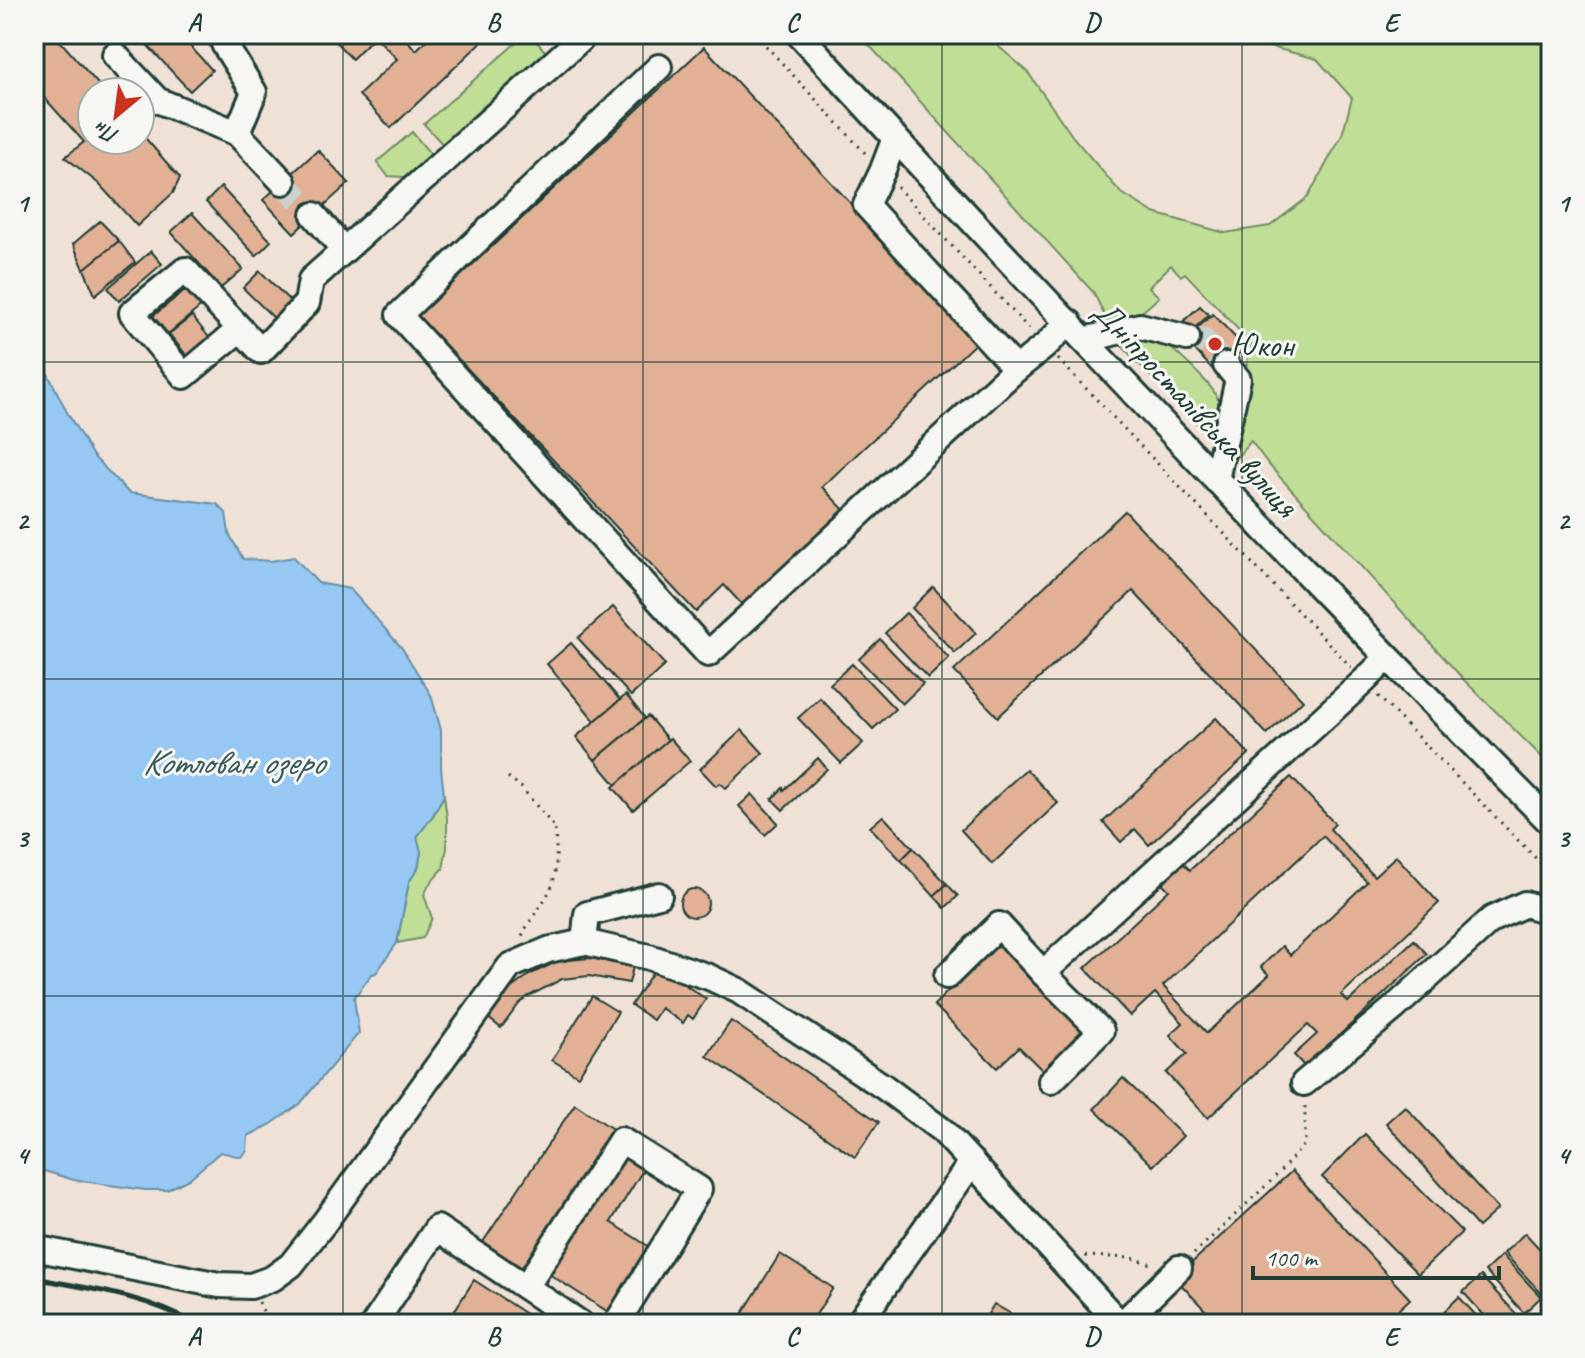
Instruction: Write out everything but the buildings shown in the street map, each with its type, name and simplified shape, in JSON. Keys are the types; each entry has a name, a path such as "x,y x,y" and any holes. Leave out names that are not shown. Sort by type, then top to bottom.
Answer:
{"street":[{"path":"225,34 224,44 254,92 237,133"},
{"path":"240,329 184,376 132,313 185,270 261,351 307,303 311,280 586,34"},
{"name":"Дніпросталівська вулиця","path":"799,34 1216,480 1551,823"},
{"path":"115,55 157,100 237,133 283,182"},
{"path":"659,67 399,315 708,654 1016,369 1045,346 1077,331 1140,326 1187,338"},
{"path":"895,138 866,205 1016,369"},
{"path":"314,215 344,250"},
{"path":"1216,480 1238,379 1226,365"},
{"path":"1043,973 1387,658"},
{"path":"584,942 587,914 659,895"},
{"path":"1304,1083 1394,1008 1492,919 1525,904 1551,912"},
{"path":"947,976 999,925 1101,1031 1051,1081"},
{"path":"34,1248 219,1285 251,1286 273,1278 291,1265 316,1234 510,966 548,950 584,942 649,957 709,977 739,991 884,1087 943,1131 1121,1324 1179,1268"},
{"path":"526,1287 621,1140 699,1189 616,1324"},
{"path":"858,1324 972,1162"},
{"path":"374,1324 437,1228 581,1324"}],"path":[{"path":"755,34 1045,346 1551,874"},
{"path":"508,777 521,787 555,828 556,848 551,889 525,928 510,966"},
{"path":"1057,1256 1132,1258 1179,1268 1275,1177 1305,1144 1306,1110"}],"shaded area":[{"path":"34,34 1551,34 1551,1324 34,1324"}],"green space":[{"path":"526,34 530,34 551,58 447,149 424,124"},
{"path":"859,34 984,34 1027,71 1073,137 1120,192 1154,213 1225,233 1270,226 1308,197 1342,135 1352,98 1317,59 1240,39 1239,34 1551,34 1551,766 1465,681 1269,465 1251,441 1237,457 1229,453 1251,343 1185,273 1181,276 1171,265 1149,287 1159,297 1136,316 1109,325 1094,293"},
{"path":"412,132 438,163 418,178 388,176 377,162"},
{"path":"1115,339 1166,343 1203,379 1219,405 1211,438"},
{"path":"444,795 447,848 443,869 424,895 432,918 423,938 397,943 409,882 418,868 421,852 417,837"}],"water":[{"name":"Котлован озеро","path":"34,346 93,456 129,493 217,504 226,513 229,534 243,559 271,561 294,557 318,583 350,589 402,648 431,695 441,730 444,795 417,837 421,852 418,868 409,882 397,943 354,998 359,1033 300,1104 248,1136 247,1151 241,1157 220,1152 189,1179 167,1190 74,1180 34,1168"}],"tunnel":[{"path":"283,182 314,215"},
{"path":"1187,338 1203,340 1226,365"}],"railway":[{"path":"34,1278 137,1300 195,1324"}],"place":[{"name":"Юкон","path":"1215,344"}]}
